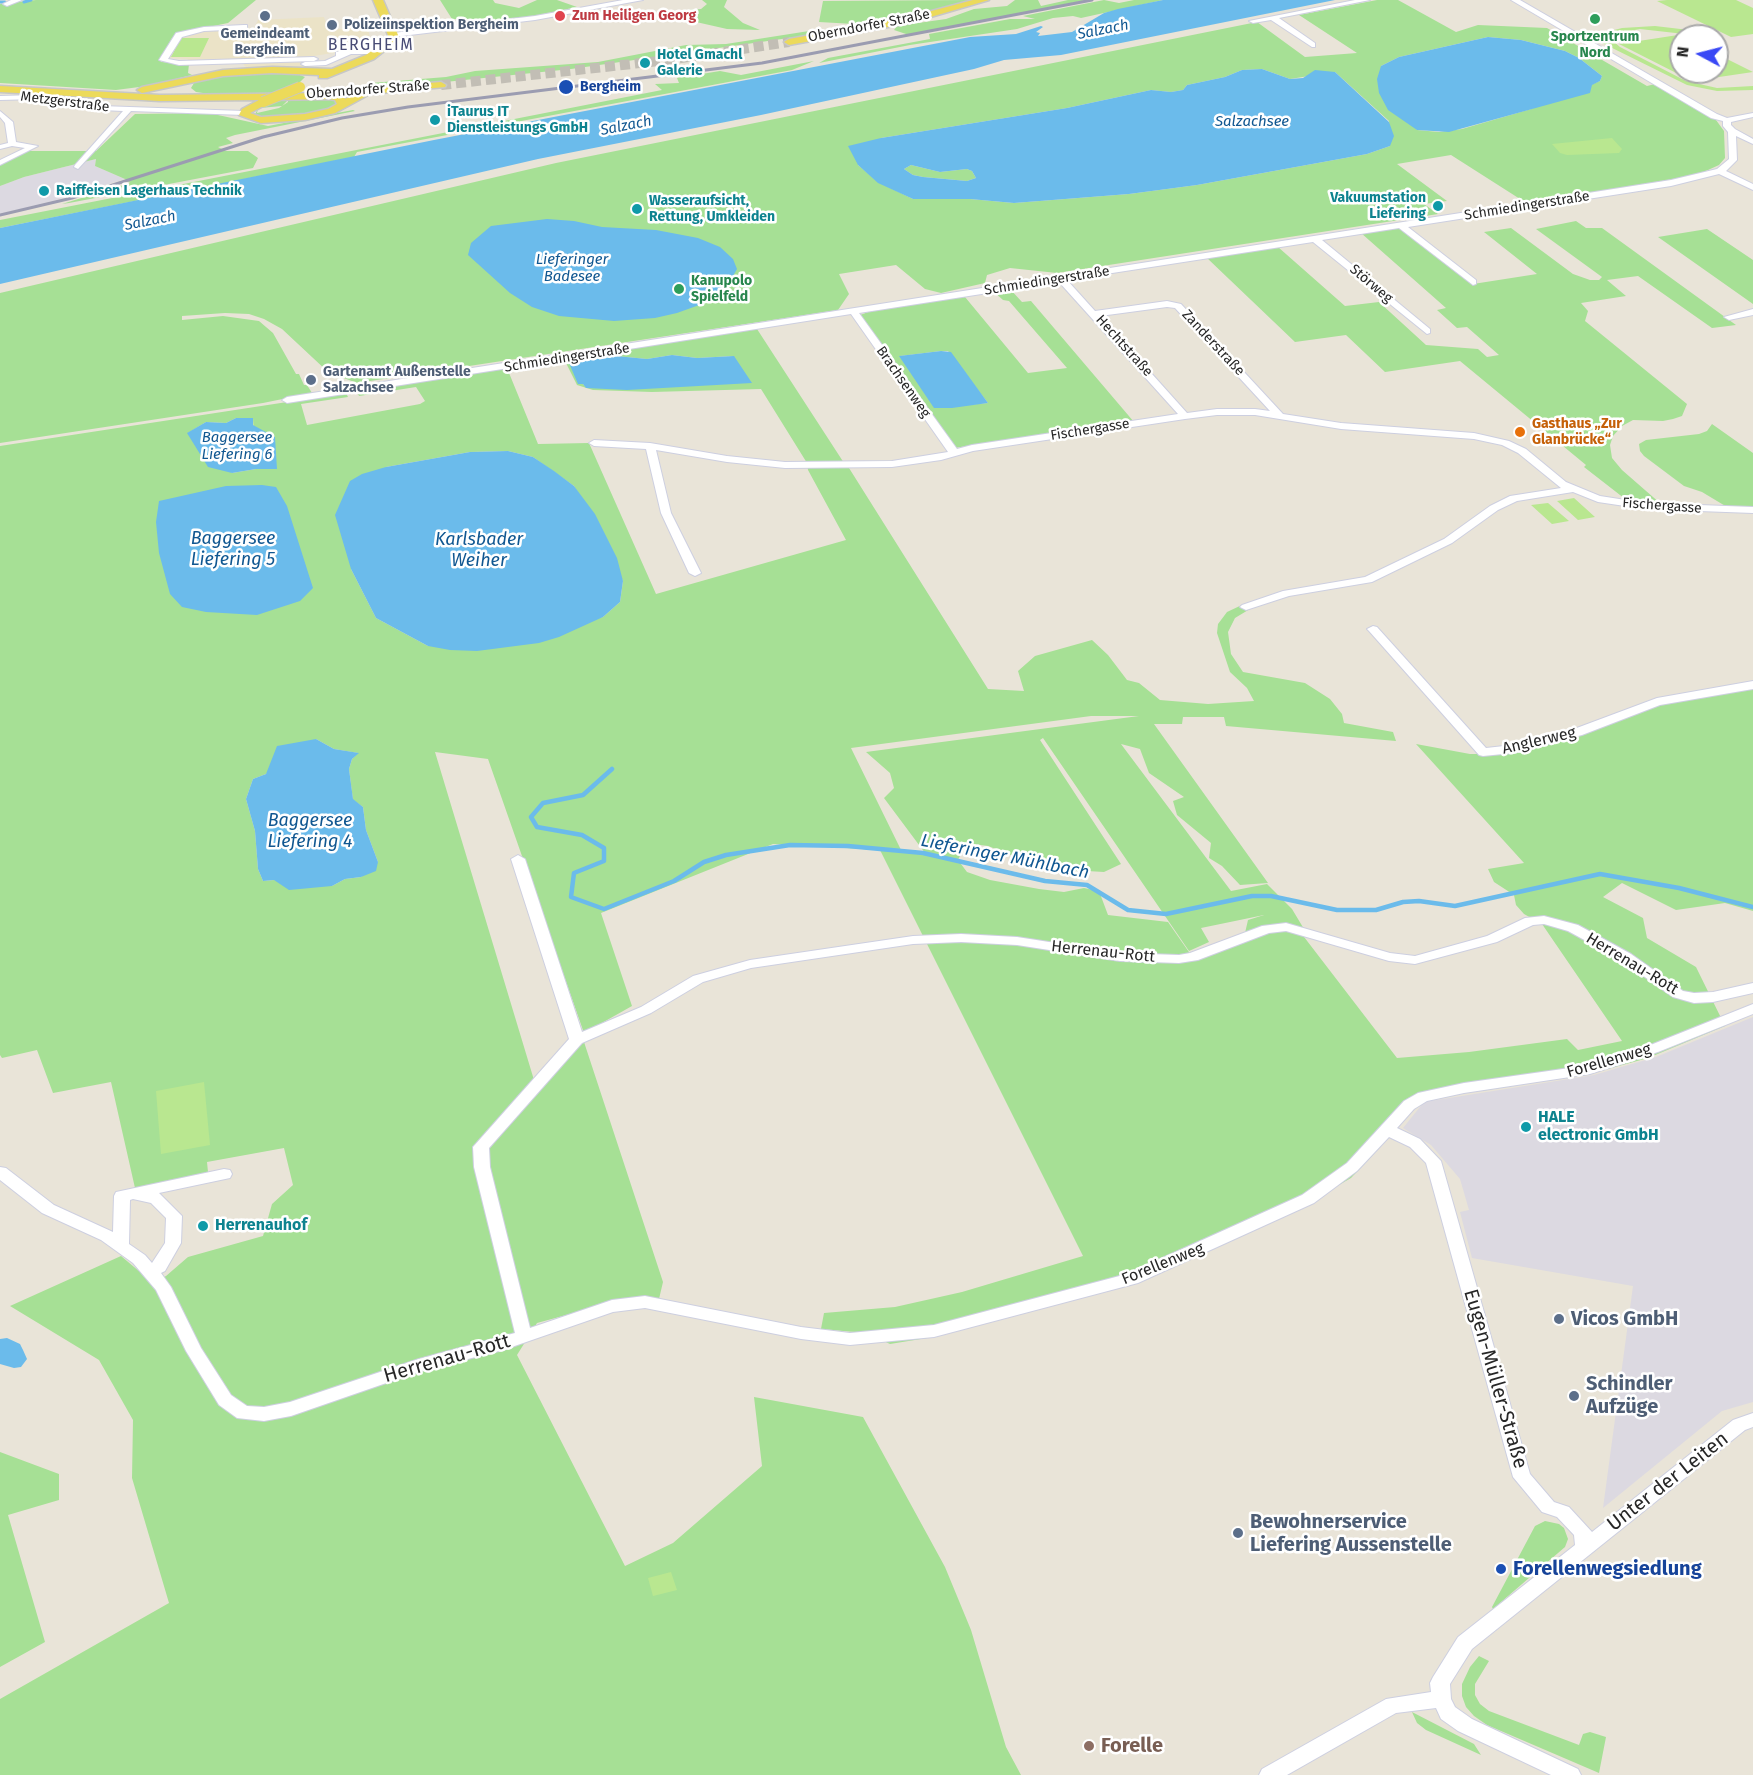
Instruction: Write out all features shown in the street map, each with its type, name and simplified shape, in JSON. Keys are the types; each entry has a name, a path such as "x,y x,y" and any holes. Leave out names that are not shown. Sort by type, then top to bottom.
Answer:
{"main road":[{"path":"368,91 343,105 318,114 279,120 255,120 244,113 263,102 297,91 379,52 393,35 378,0"},
{"name":"Oberndorfer Straße","path":"789,42 910,20 984,0"},
{"path":"80,95 141,91 194,78 240,71 333,72"},
{"path":"244,97 197,94 189,90 187,86 199,79 239,73 288,72 321,78"},
{"name":"Oberndorfer Straße","path":"297,91 368,91 441,85"},
{"path":"0,89 160,98 244,97 297,91 335,97 342,100 343,105"}],"street":[{"path":"7,4 18,0"},
{"path":"393,35 535,18 596,3 639,0"},
{"path":"1254,21 1366,0"},
{"path":"1515,0 1714,116 1726,120 1753,116"},
{"path":"1272,17 1312,45"},
{"path":"244,27 204,29 179,35 163,60 178,63 247,60 254,65 330,62 348,53 379,52"},
{"name":"Metzgerstraße","path":"0,98 38,97 84,106 244,113"},
{"name":"Metzgerstraße","path":"78,167 129,109"},
{"path":"0,113 9,122 12,144"},
{"path":"1726,120 1727,126 1732,131 1753,142"},
{"path":"1732,131 1733,160 1720,171 1753,187"},
{"path":"0,147 12,144 34,146 0,163"},
{"name":"Schmiedingerstraße","path":"287,400 1660,185 1720,171"},
{"path":"1400,225 1473,282"},
{"name":"Störweg","path":"1314,238 1427,331"},
{"name":"Hechtstraße","path":"1061,279 1185,416"},
{"name":"Zanderstraße","path":"1095,314 1167,304 1178,306 1280,416"},
{"name":"Brachsenweg","path":"853,311 954,452"},
{"path":"1729,317 1753,312"},
{"name":"Fischergasse","path":"594,443 650,446 727,459 806,465 908,463 954,452 1185,416 1234,411 1341,426 1457,434 1491,439 1522,451 1562,484 1598,499 1620,503 1753,510"},
{"path":"650,446 666,513 695,573"},
{"name":"Fischergasse","path":"1246,607 1287,593 1368,580 1448,541 1494,508 1514,498 1573,489"},
{"name":"Anglerweg","path":"1374,629 1483,752 1513,749 1558,738 1657,702 1753,685"},
{"path":"518,859 577,1040"},
{"name":"Herrenau-Rott","path":"0,1172 48,1209 121,1244 139,1259 163,1287 194,1351 225,1400 243,1413 264,1414 291,1409 419,1365 496,1346 524,1335 482,1167 481,1147 577,1040 646,1010 698,979 750,964 913,940 937,939 996,939 1089,954 1179,959 1193,957 1267,929 1286,927 1389,957 1415,960 1492,939 1530,921 1544,920 1573,928 1626,957 1678,994 1694,998 1713,998 1753,988"},
{"name":"Forellenweg","path":"524,1335 612,1306 645,1302 801,1333 850,1339 934,1331 1131,1279 1308,1198 1352,1167 1409,1105 1423,1097 1464,1088 1585,1071 1663,1045 1753,1009"},
{"name":"Eugen-Müller-Straße","path":"1388,1130 1415,1143 1433,1161 1522,1477 1548,1507 1563,1512 1583,1532 1585,1548"},
{"path":"122,1196 224,1174"},
{"path":"122,1196 144,1195 156,1198 174,1216 173,1243 159,1267 150,1272"},
{"path":"121,1244 122,1196"},
{"name":"Unter der Leiten","path":"1585,1548 1739,1425 1753,1420"},
{"path":"1571,1775 1465,1725 1448,1713 1441,1699 1440,1683 1465,1643 1585,1548"},
{"path":"1269,1775 1393,1705 1441,1699"}],"shaded area":[{"path":"324,17 328,30 368,27 370,40 353,50 307,57 309,66 305,67 247,68 242,63 185,64 188,59 168,58 179,36 185,34 221,29 254,28 258,20"},
{"path":"96,159 95,166 125,179 0,214 0,186 24,177"},
{"path":"1753,1017 1753,1402 1722,1411 1603,1508 1633,1286 1472,1258 1460,1212 1469,1210 1460,1179 1431,1145 1403,1128 1424,1102 1594,1075 1656,1057"}],"green space":[{"path":"36,0 256,0 228,23 179,33 172,38 160,59 161,62 189,64 188,73 192,75 147,86 116,90 0,83 0,4"},
{"path":"440,0 493,0 495,3 519,8 537,0 557,0 577,7 529,17 473,24 468,19 452,19"},
{"path":"702,0 727,0 724,7 743,23 760,30 727,29 674,17 688,10 701,9 707,4"},
{"path":"972,0 896,20 893,18 854,24 819,22 823,1"},
{"path":"1015,0 1038,0 1041,6 1068,0 1087,0 909,35 894,30 897,26 946,19 974,9 1007,6"},
{"path":"1104,0 1119,3 1134,0 1163,0 1081,18 1073,16 1053,18 1017,29 910,45 819,63 828,58 930,39 929,34 1010,19 1035,19 1023,16"},
{"path":"1377,0 1398,0 1456,32 1478,25 1547,28 1647,86 1655,84 1716,120 1724,131 1725,158 1719,165 1697,175 1531,203 1520,199 1451,155 1397,164 1447,201 1424,204 1438,214 1057,273 1010,268 987,275 985,283 941,293 925,289 896,265 839,274 849,294 838,310 357,383 328,372 282,329 264,319 249,314 225,313 182,316 182,320 223,316 259,321 273,333 296,374 299,374 304,385 307,385 312,393 263,403 0,443 0,293 556,163 1257,22 1305,57 1357,53 1299,15","holes":["1488,37 1521,40 1565,51 1579,58 1602,76 1600,81 1531,109 1462,129 1439,132 1417,130 1381,66 1399,57","1262,69 1290,79 1335,72 1389,121 1390,146 1367,154 1197,185 1129,194 1014,203 970,199 913,199 878,182 858,165 881,138 1067,108 1151,90 1171,92 1183,90 1187,85 1225,77 1242,70"]},
{"path":"1736,0 1753,8 1753,34 1731,37 1729,36 1729,24 1704,24 1657,1"},
{"path":"1622,28 1669,28 1669,32 1640,29 1619,33 1613,41 1620,47 1669,72 1669,76 1594,39"},
{"path":"809,31 824,33 571,69 416,85 375,87 371,83 446,77 475,71 598,62 686,45 726,44"},
{"path":"1669,36 1669,69 1619,44"},
{"path":"181,38 209,38 200,57 171,57"},
{"path":"1729,60 1753,72 1729,76"},
{"path":"814,61 792,70 357,152 354,157 0,228 0,220 662,90 655,84 679,83 677,78 720,71 741,75"},
{"path":"259,73 297,74 305,77 298,84 276,93 210,94 196,92 191,88 194,83 214,77"},
{"path":"1685,84 1717,88 1753,86 1753,90 1717,91"},
{"path":"324,97 336,100 337,104 321,111 297,116 266,118 255,114 258,109 257,113 282,106 260,108 281,99"},
{"path":"355,111 235,135 226,138 233,143 218,147 226,151 248,151 258,158 253,168 62,204 130,183 95,166 96,159 24,177 0,186 0,165 28,151 96,151 135,114 209,113 268,126"},
{"path":"1612,138 1622,149 1619,153 1567,155 1560,153 1552,144"},
{"path":"911,165 940,172 967,169 972,171 976,178 967,181 913,175 904,169"},
{"path":"1576,221 1586,228 1602,228 1736,325 1712,328 1638,276 1607,280 1626,296 1581,303 1588,311 1585,321 1687,404 1682,416 1673,419 1633,420 1622,426 1613,436 1610,445 1612,458 1622,470 1661,504 1629,502 1584,467 1586,465 1460,361 1385,372 1346,335 1295,342 1207,258 1278,247 1345,306 1379,302 1426,345 1478,349 1487,357 1499,355 1467,327 1457,328 1437,310 1446,308 1361,233 1402,228 1473,284 1537,274 1484,232 1511,228 1573,274 1590,280 1599,280 1602,277 1536,229"},
{"path":"1707,229 1753,260 1753,304 1658,237"},
{"path":"1010,289 1022,302 1031,301 1134,422 954,448 860,315 877,309 965,297 1028,373 1067,368 1009,301 1003,300 994,292","holes":["948,351 988,403 935,408 900,356"]},
{"path":"757,329 849,468 988,689 1024,691 1018,671 1035,656 1092,640 1108,655 1127,680 1139,683 1160,700 1208,704 1254,701 1247,688 1230,672 1217,633 1218,624 1227,612 1273,595 1235,618 1228,632 1231,654 1243,672 1305,683 1330,699 1342,714 1344,723 1393,732 1396,741 1226,726 1224,717 1183,717 1182,724 1154,724 1268,883 1240,885 1222,866 1209,858 1211,843 1177,815 1173,801 1184,797 1149,773 1140,749 1121,744 1231,891 1267,884 1292,909 1304,929 1301,933 1397,1058 1469,1052 1567,1039 1578,1050 1622,1041 1542,924 1524,914 1516,905 1514,895 1494,882 1488,869 1524,863 1416,744 1470,754 1487,754 1610,723 1669,702 1753,687 1753,911 1725,903 1676,910 1622,883 1603,897 1643,918 1647,938 1696,967 1725,1026 1648,1058 1593,1073 1481,1091 1460,1084 1422,1093 1372,1156 1351,1178 1306,1204 1129,1284 927,1338 890,1344 866,1333 821,1329 824,1313 895,1307 962,1292 1083,1256 880,850 773,844 601,913 632,1006 584,1033 488,759 435,752 537,1090 584,1042 663,1282 659,1299 607,1304 537,1323 517,1355 625,1566 673,1543 762,1466 754,1397 863,1417 945,1567 971,1630 1006,1747 1021,1775 0,1775 0,1699 169,1603 132,1478 133,1420 99,1360 10,1306 121,1256 153,1283 166,1276 188,1257 263,1236 272,1204 293,1185 284,1148 207,1162 208,1172 135,1188 111,1082 53,1093 37,1050 2,1058 0,1055 0,446 346,393 348,397 301,404 307,425 420,404 425,401 416,387 359,396 357,391 507,368 538,444 589,443 656,594 846,540 808,470 807,463 761,389 652,392 593,390 577,385 564,359","holes":["672,355 697,358 734,356 587,388 583,384 616,356 647,359","236,418 253,419 256,469 232,473 197,447 188,433 206,422 226,423","508,451 533,457 574,486 623,581 620,602 603,617 428,646 376,618 351,569 386,467 470,452","1091,716 1139,716 866,752 890,773 894,788 884,798 925,853 902,852 851,748","1043,738 1189,951 1209,942 1201,928 1264,915 1248,920 1245,933 1191,955 1168,922 1108,915 1099,891 1084,888 1064,892 990,880 967,872 958,860 966,843 988,846 1029,862 1070,870 1104,872 1121,864 1040,740","316,739 334,749 358,753 352,759 349,769 353,800 363,807 366,830 378,862 361,877 345,879 332,886 263,881 258,869 255,831 246,799 253,779 266,774"]},
{"path":"1712,424 1753,453 1753,508 1727,507 1702,492 1684,486 1640,451 1639,444 1646,440 1699,434 1707,431"},
{"path":"1574,498 1595,517 1578,520 1557,501"},
{"path":"1548,503 1569,521 1552,524 1531,505"},
{"path":"204,1082 210,1145 161,1154 156,1091"},
{"path":"0,1452 59,1474 59,1500 8,1515 45,1642 0,1667"},
{"path":"1545,1521 1559,1524 1564,1528 1568,1539 1565,1547 1493,1609 1535,1526"},
{"path":"671,1572 677,1590 653,1596 648,1578"},
{"path":"1479,1656 1489,1661 1475,1684 1475,1695 1480,1704 1489,1711 1579,1745 1583,1734 1590,1732 1606,1737 1599,1773 1487,1725 1474,1716 1466,1707 1462,1696 1462,1684 1470,1667"},
{"path":"1412,1712 1474,1744 1481,1755 1426,1730 1417,1723"}],"water":[{"name":"Salzach","path":"1163,0 1335,0 1061,55 1004,60 974,69 761,115 538,159 0,284 0,228 434,140 970,37 1016,34 1041,26 1043,27 1036,32 1040,33 1038,36 1072,32 1104,13"},
{"path":"1488,37 1521,40 1565,51 1579,58 1602,76 1600,81 1592,85 1590,93 1449,132 1417,130 1388,110 1379,93 1377,79 1381,66 1399,57"},
{"name":"Salzachsee","path":"1262,69 1290,79 1303,78 1315,70 1335,72 1389,122 1394,136 1390,146 1367,154 1197,185 1129,194 1014,203 970,199 913,199 878,183 858,165 848,146 881,138 1067,108 1151,90 1171,92 1183,90 1187,85 1225,77 1242,70","holes":["911,165 940,172 967,169 972,171 976,178 967,181 923,177 913,175 904,169"]},
{"name":"Lieferinger Badesee","path":"547,219 574,221 602,227 656,230 698,238 720,247 733,259 737,269 724,292 702,304 677,313 655,318 614,321 559,316 532,307 510,293 468,255 471,243 491,226"},
{"path":"951,352 988,403 934,408 899,356"},
{"path":"672,355 697,358 734,356 752,383 627,390 586,388 583,384 578,384 569,363 616,356 647,359"},
{"name":"Baggersee Liefering 6","path":"236,418 253,418 253,425 275,437 277,469 256,469 232,473 208,467 187,433 206,422 226,423"},
{"name":"Karlsbader Weiher","path":"508,451 533,457 554,471 574,486 595,514 617,558 623,581 620,602 603,617 559,637 539,643 477,651 428,646 376,618 351,569 335,515 350,481 362,474 386,467 470,452"},
{"name":"Baggersee Liefering 5","path":"226,486 276,487 287,506 313,588 300,601 257,615 206,612 182,607 170,594 159,553 156,522 159,501"},
{"name":"Baggersee Liefering 4","path":"316,739 334,749 359,753 352,759 349,769 353,799 363,807 366,830 378,862 376,871 361,877 345,879 332,886 289,890 274,880 263,881 258,869 255,831 246,799 253,779 266,774 277,746"},
{"path":"7,1338 20,1344 23,1350 27,1359 21,1367 14,1368 0,1364 0,1339"}],"waterway":[{"path":"24,2 31,0"},
{"path":"0,2 5,2"},
{"name":"Lieferinger Mühlbach","path":"612,769 583,795 543,803 531,817 537,827 582,835 604,848 604,861 574,873 571,897 604,909 674,881 704,862 726,855 790,845 848,846 923,853 1045,881 1087,885 1128,910 1166,914 1252,896 1271,896 1337,910 1376,910 1403,902 1419,901 1455,906 1600,874 1679,888 1753,907"}],"tunnel":[{"path":"441,85 668,60 789,42"}],"railway":[{"path":"0,215 72,198 263,137 342,118 408,107 762,63 1092,0"}],"place":[{"name":"Gemeindeamt Bergheim","path":"265,16"},
{"name":"Zum Heiligen Georg","path":"560,16"},
{"name":"Sportzentrum Nord","path":"1595,19"},
{"name":"Polizeiinspektion Bergheim","path":"332,25"},
{"name":"Hotel Gmachl Galerie","path":"645,63"},
{"name":"Bergheim","path":"566,87"},
{"name":"iTaurus IT Dienstleistungs GmbH","path":"435,120"},
{"name":"Raiffeisen Lagerhaus Technik","path":"44,191"},
{"name":"Vakuumstation Liefering","path":"1438,206"},
{"name":"Wasseraufsicht, Rettung, Umkleiden","path":"637,209"},
{"name":"Kanupolo Spielfeld","path":"679,289"},
{"name":"Gartenamt Außenstelle Salzachsee","path":"311,380"},
{"name":"Gasthaus „Zur Glanbrücke“","path":"1520,432"},
{"name":"HALE electronic GmbH","path":"1526,1127"},
{"name":"Herrenauhof","path":"203,1226"},
{"name":"Vicos GmbH","path":"1559,1319"},
{"name":"Schindler Aufzüge","path":"1574,1396"},
{"name":"Bewohnerservice Liefering Aussenstelle","path":"1238,1533"},
{"name":"Forellenwegsiedlung","path":"1501,1569"},
{"name":"Forelle","path":"1089,1746"}],"district":[{"name":"BERGHEIM","path":"371,46"}]}
